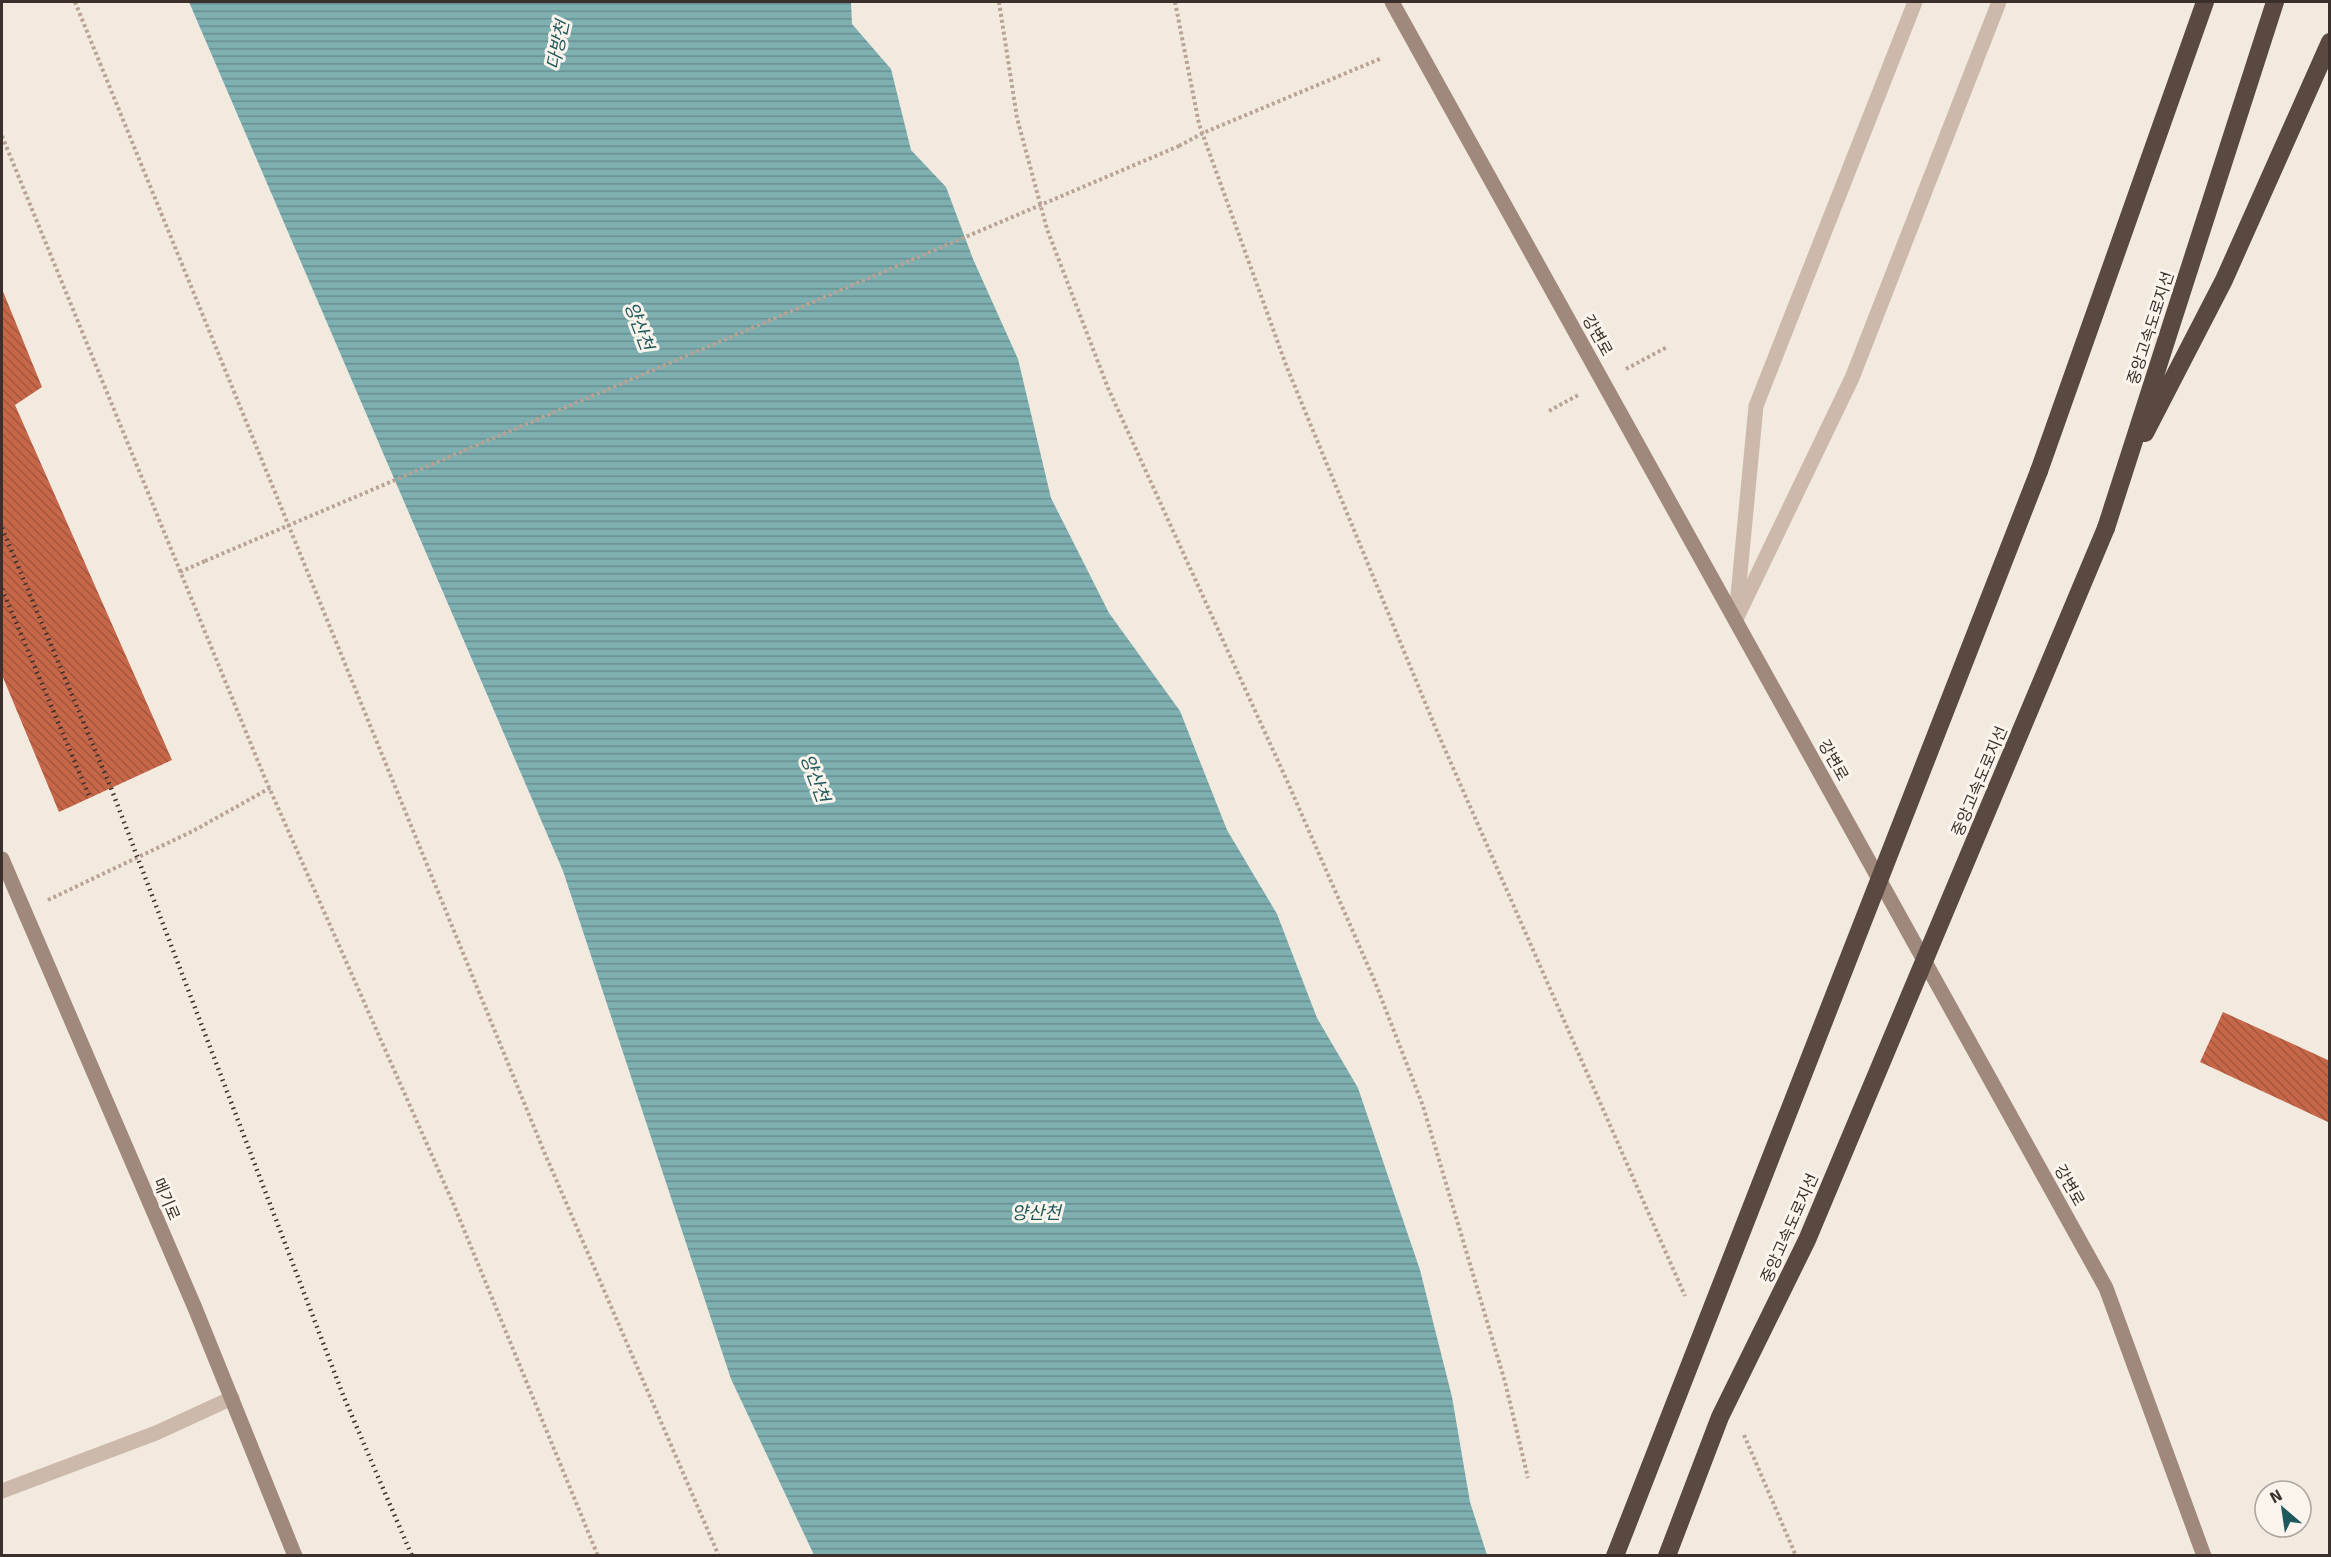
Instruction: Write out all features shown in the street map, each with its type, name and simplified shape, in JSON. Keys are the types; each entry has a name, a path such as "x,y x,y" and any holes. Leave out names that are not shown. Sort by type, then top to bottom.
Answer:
{"highway":[{"path":"1615,1556 2039,471 2205,2"},
{"name":"중앙고속도로지선","path":"1667,1556 1720,1418 1807,1240 2106,528 2276,2"},
{"path":"2121,480 2224,280 2330,42"}],"street":[{"name":"강변로","path":"1392,2 2106,1288 2204,1556"},
{"path":"1736,619 1756,406 1915,2"},
{"path":"1736,619 1852,378 1999,2"},
{"name":"메기로","path":"2,859 232,1398 295,1556"},
{"path":"2,1491 156,1433 232,1398"}],"path":[{"path":"75,2 540,1143 719,1556"},
{"path":"999,2 1017,118 1047,229 1108,388 1293,793 1375,982 1415,1086 1460,1225 1505,1382 1528,1478"},
{"path":"1175,2 1203,133 1286,365 1436,729 1686,1298"},
{"path":"180,572 1382,58"},
{"path":"2,136 270,788 453,1203 598,1556"},
{"path":"24,912 192,831 270,788"},
{"path":"1741,1427 1796,1556"}],"water":[{"name":"양산천","path":"189,2 851,2 852,24 891,69 911,150 946,187 973,259 1018,359 1051,498 1109,613 1180,711 1227,830 1277,914 1317,1018 1358,1088 1420,1270 1452,1397 1470,1502 1487,1555 814,1555 731,1379 563,871"}],"building":[{"path":"2,289 42,387 15,405 172,760 59,812 2,675"},
{"path":"2223,1012 2330,1061 2330,1123 2200,1062"}],"railway":[{"path":"2,528 111,788 343,1395 412,1556"},
{"path":"2,589 90,798"}],"water label":[{"name":"다방천","path":"558,45"}]}
